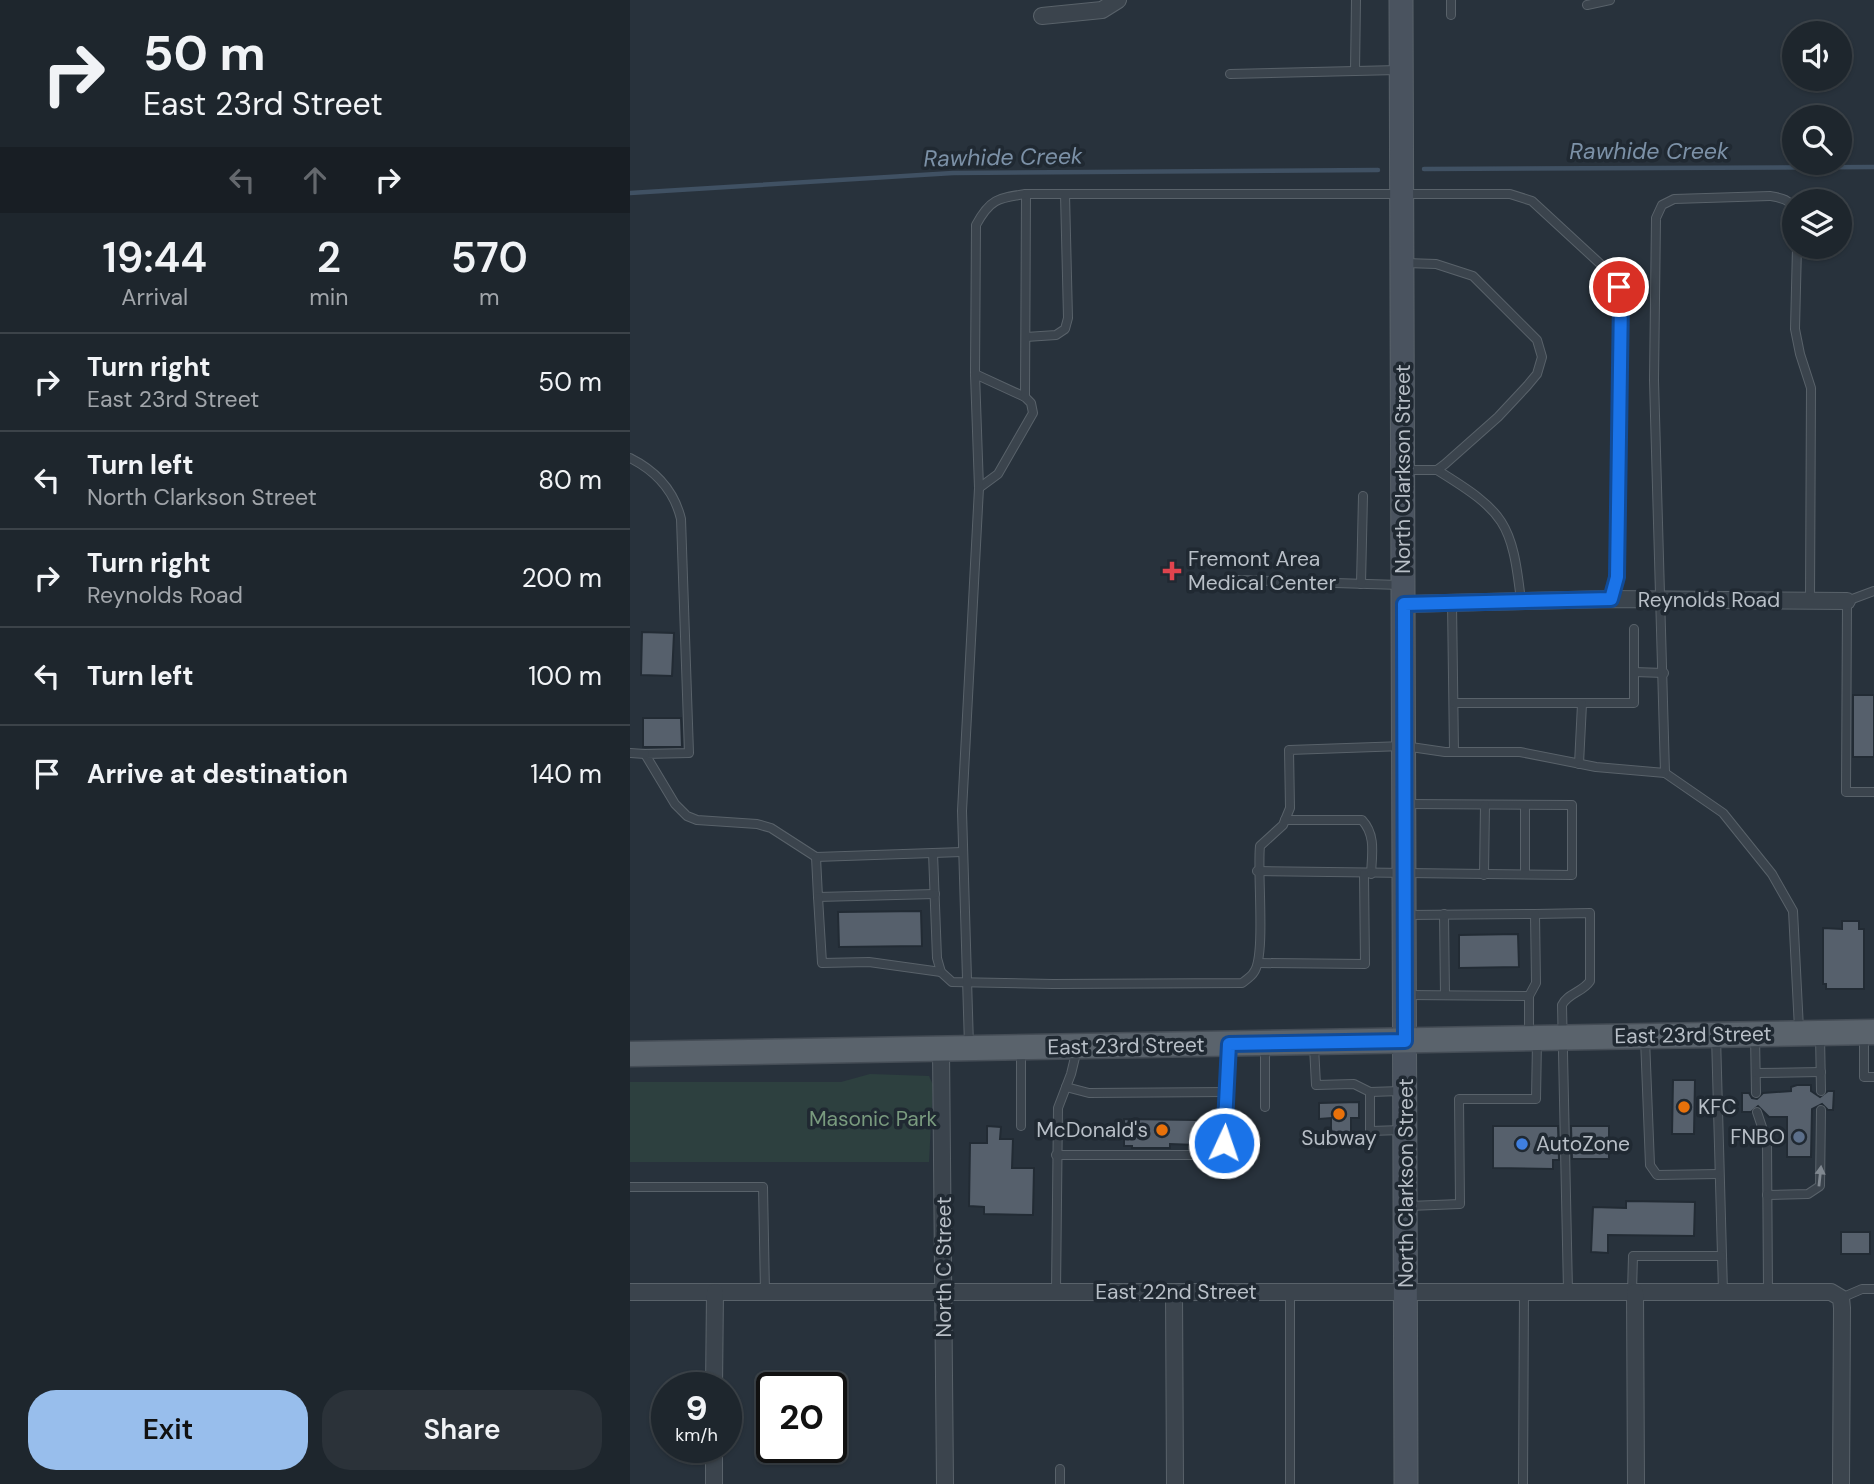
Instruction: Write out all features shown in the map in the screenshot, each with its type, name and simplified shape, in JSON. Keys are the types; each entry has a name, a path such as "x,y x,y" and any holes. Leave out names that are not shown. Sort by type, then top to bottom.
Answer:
{"main road":[{"name":"East 23rd Street","path":"630,1054 1869,1032"}],"street":[{"path":"1042,16 1102,10 1118,0"},
{"name":"North Clarkson Street","path":"1401,0 1406,1484"},
{"name":"Reynolds Road","path":"1404,595 1452,603 1611,599 1847,601"},
{"name":"North C Street","path":"941,1050 946,1293 945,1484"},
{"name":"East 22nd Street","path":"630,1292 1407,1290 1832,1292 1840,1297"},
{"path":"714,1372 715,1292"},
{"path":"1174,1292 1175,1484"},
{"path":"1634,1292 1636,1484"},
{"path":"1840,1297 1841,1484"},
{"path":"714,1463 715,1484"}],"lane":[{"path":"1355,71 1356,0"},
{"path":"1451,0 1451,15"},
{"path":"1587,5 1609,0"},
{"path":"1230,74 1402,70"},
{"path":"969,1049 969,983 962,852 978,488 975,374 976,225 986,207 1001,197 1026,194 1510,194 1531,201 1608,271 1619,287 1617,577 1611,599"},
{"path":"1024,397 1026,194"},
{"path":"1026,337 1056,335 1065,329 1068,318 1065,194"},
{"path":"1665,773 1654,380 1656,218 1662,205 1674,199 1770,196 1782,198"},
{"path":"1797,259 1795,329 1811,388 1810,600"},
{"path":"1402,263 1436,264 1473,276 1537,340 1542,357 1537,374 1527,386 1498,417 1437,470"},
{"path":"975,374 1024,397 1031,403 1033,413 998,474 978,488"},
{"path":"630,458 664,483 678,505 684,562 689,753 630,753"},
{"path":"1403,470 1437,470 1474,493 1497,514 1508,531 1516,553 1521,601"},
{"path":"1361,584 1363,496"},
{"path":"1237,580 1361,584 1404,595"},
{"path":"1874,590 1847,601 1846,792 1874,792"},
{"path":"1452,603 1454,752"},
{"path":"1454,704 1634,703 1634,628"},
{"path":"1634,672 1664,673"},
{"path":"1579,764 1582,704"},
{"path":"933,853 937,958 941,972 952,982 1242,983 1255,971 1261,952 1257,871 1260,846 1285,820 1290,808 1289,750 1404,747 1454,752 1520,752 1579,764 1665,773 1723,813 1772,874 1793,911 1809,1033 1821,1072 1821,1091"},
{"path":"645,754 675,804 687,816 709,822 749,823 771,828 816,857 962,852"},
{"path":"1257,871 1404,875 1572,875 1572,806 1404,804"},
{"path":"1484,875 1485,804"},
{"path":"1525,804 1525,874"},
{"path":"1258,963 1364,964 1372,838 1369,827 1362,820 1285,820"},
{"path":"816,857 822,963 869,962 941,972"},
{"path":"818,897 935,894"},
{"path":"1404,915 1590,913 1590,981 1585,988 1566,998 1562,1005 1567,1291"},
{"path":"1444,914 1445,995"},
{"path":"1406,1206 1460,1204 1459,1100 1536,1099 1529,996 1536,983 1535,914"},
{"path":"1405,995 1529,996"},
{"path":"1869,1032 1864,1077 1874,1077"},
{"path":"1716,1034 1723,1292"},
{"path":"1755,1034 1756,1093"},
{"path":"1645,1036 1650,1165 1657,1175 1719,1174"},
{"path":"1265,1043 1265,1107"},
{"path":"1314,1043 1316,1086 1354,1084 1370,1092 1406,1091"},
{"path":"1056,1155 1219,1155 1224,1143 1229,1044"},
{"path":"1056,1292 1058,1108 1077,1046"},
{"path":"1021,1048 1021,1126"},
{"path":"1756,1073 1821,1072"},
{"path":"1066,1087 1089,1093 1226,1091"},
{"path":"1370,1092 1370,1131 1406,1130"},
{"path":"1767,1195 1808,1194 1820,1186 1821,1110"},
{"path":"1757,1112 1767,1142 1768,1292"},
{"path":"630,1187 764,1187 765,1292"},
{"path":"1634,1292 1633,1256 1722,1256"},
{"path":"1840,1297 1862,1289 1874,1289"},
{"path":"1523,1484 1524,1291"},
{"path":"1290,1292 1290,1484"},
{"path":"1060,1469 1060,1484"}],"green space":[{"name":"Masonic Park","path":"870,1074 929,1076 933,1085 929,1162 630,1162 630,1082 841,1082"}],"building":[{"path":"642,632 674,633 672,676 641,675"},
{"path":"1853,695 1874,695 1874,757 1853,757"},
{"path":"643,718 681,718 682,747 643,747"},
{"path":"921,911 922,946 839,947 838,912"},
{"path":"1842,921 1859,921 1859,929 1864,929 1864,989 1826,989 1826,984 1823,984 1823,928 1842,929"},
{"path":"1518,934 1519,967 1459,968 1459,935"},
{"name":"KFC","path":"1673,1080 1695,1080 1694,1134 1672,1134"},
{"name":"FNBO","path":"1811,1085 1811,1091 1820,1097 1828,1091 1834,1091 1833,1110 1828,1110 1822,1104 1812,1109 1811,1157 1787,1157 1787,1117 1769,1117 1758,1106 1751,1112 1742,1112 1742,1093 1749,1093 1752,1098 1757,1099 1763,1093 1791,1091 1791,1087"},
{"path":"1359,1102 1359,1118 1351,1118 1351,1134 1331,1134 1331,1118 1319,1119 1319,1103"},
{"path":"1124,1119 1197,1120 1197,1145 1170,1144 1170,1148 1124,1146"},
{"path":"987,1126 1001,1127 1000,1139 1013,1139 1012,1168 1034,1168 1033,1215 984,1214 984,1207 969,1206 970,1143 987,1143"},
{"path":"1493,1126 1558,1126 1559,1160 1553,1160 1553,1169 1493,1168"},
{"path":"1571,1126 1609,1126 1609,1159 1572,1159"},
{"path":"1626,1201 1695,1202 1694,1236 1608,1235 1608,1253 1591,1252 1593,1207 1626,1208"},
{"path":"1841,1232 1870,1232 1870,1254 1841,1254"}],"waterway":[{"name":"Rawhide Creek","path":"1424,169 1874,167"},
{"name":"Rawhide Creek","path":"630,193 953,173 1378,170"}],"place":[{"name":"Fremont Area Medical Center","path":"1172,571"},
{"name":"KFC","path":"1684,1107"},
{"name":"Subway","path":"1339,1114"},
{"name":"McDonald's","path":"1162,1130"},
{"name":"FNBO","path":"1799,1137"},
{"name":"AutoZone","path":"1522,1144"}],"route":[{"path":"1224,1143 1229,1044 1405,1041 1404,604 1611,599 1617,577 1619,287"}]}
